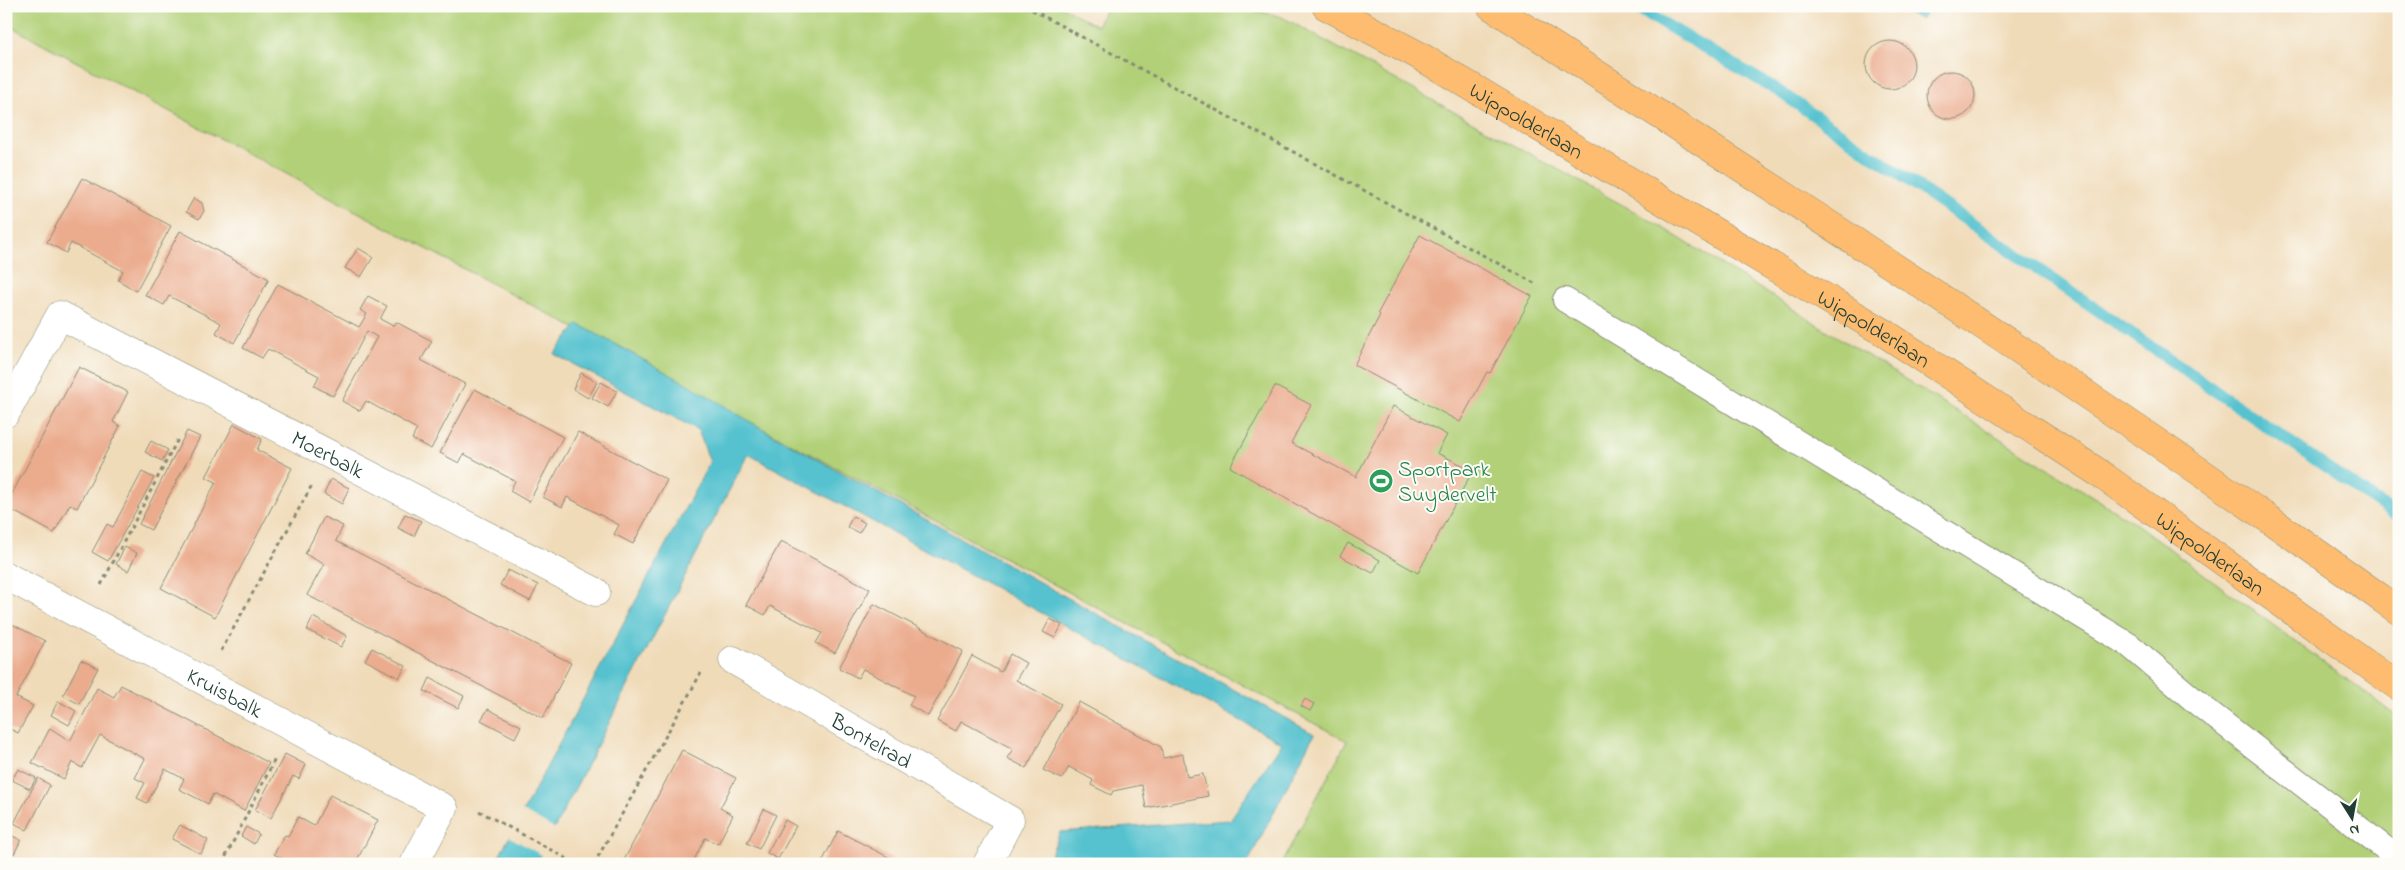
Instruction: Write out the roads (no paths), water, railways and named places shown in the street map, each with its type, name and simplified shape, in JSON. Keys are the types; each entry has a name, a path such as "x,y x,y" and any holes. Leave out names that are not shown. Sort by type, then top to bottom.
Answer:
{"main road":[{"name":"Wippolderlaan","path":"1326,6 1418,55 1883,332 2099,473 2399,687"},
{"path":"1491,6 1899,269 2236,495 2399,611"}],"street":[{"name":"Moerbalk","path":"6,414 60,315 596,592"},
{"name":"Kruisbalk","path":"6,576 444,808 414,864"},
{"name":"Bontelrad","path":"733,660 1010,820 987,864"}],"lane":[{"path":"1565,300 2129,645 2201,706 2399,859"}],"water":[{"path":"1894,6 1929,6 1922,20"},
{"path":"578,324 695,388 759,427 1314,734 1247,864 1047,864 1060,832 1230,820 1282,743 748,454 536,864 495,864 710,462 698,430 554,354"}],"waterway":[{"path":"1634,6 1777,90 2399,517"}],"place":[{"name":"Sportpark Suydervelt","path":"1381,481"}]}
